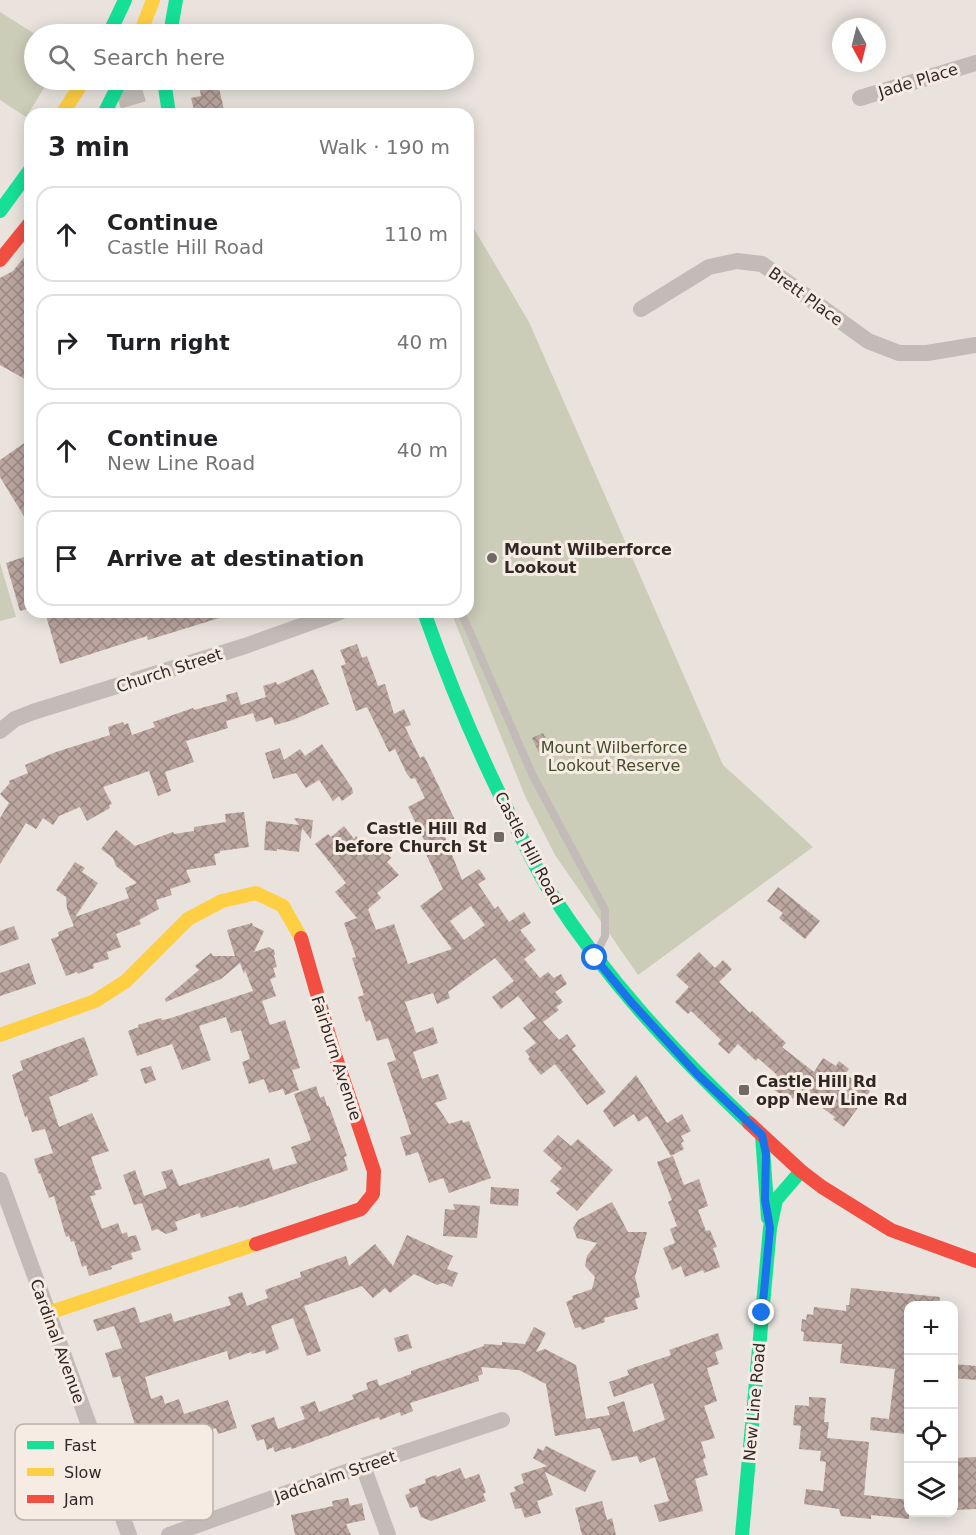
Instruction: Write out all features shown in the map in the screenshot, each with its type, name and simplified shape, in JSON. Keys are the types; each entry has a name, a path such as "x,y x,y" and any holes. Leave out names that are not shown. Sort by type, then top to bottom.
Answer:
{"main road":[{"path":"114,24 125,0"},
{"path":"144,24 153,0"},
{"path":"172,24 176,0"},
{"path":"66,108 78,90"},
{"path":"105,108 115,90"},
{"path":"165,90 168,108"},
{"path":"0,211 24,178"},
{"path":"0,260 24,230"},
{"name":"Castle Hill Road","path":"416,618 446,674 523,843 549,891 595,958 632,1003 697,1074 801,1171 849,1206 891,1230 976,1261"},
{"name":"Castle Hill Road","path":"426,618 446,674"},
{"name":"Fairburn Avenue","path":"0,1035 94,1001 126,981 188,919 222,901 256,893 283,906 300,935 333,1049 374,1172 373,1194 361,1209 48,1313"},
{"path":"762,1135 766,1154 765,1200 770,1228"},
{"name":"New Line Road","path":"742,1535 770,1228 776,1200 801,1171"}],"street":[{"name":"Jade Place","path":"860,98 976,63"},
{"name":"Brett Place","path":"641,309 709,267 737,261 762,264 868,341 899,353 927,353 976,345"},
{"name":"Church Street","path":"0,731 15,719 33,712 246,646 323,618"},
{"name":"Cardinal Avenue","path":"0,1180 88,1424"},
{"name":"Jadchalm Street","path":"213,1519 502,1420"},
{"path":"363,1466 388,1535"},
{"name":"Cardinal Avenue","path":"124,1520 129,1535"},
{"name":"Jadchalm Street","path":"169,1535 211,1520"}],"lane":[{"path":"464,618 533,776 605,910 605,936 595,958"}],"green space":[{"path":"0,12 24,27 24,90 43,90 32,108 24,108 24,116 0,100"},
{"name":"Mount Wilberforce Lookout Reserve","path":"474,229 529,322 723,765 813,847 638,975 555,855 525,796 453,618 474,618"},
{"path":"0,563 16,617 0,621"}],"building":[{"path":"200,90 219,90 224,108 194,108 191,98 201,96"},
{"path":"24,257 24,379 0,365 0,278 13,271"},
{"path":"24,443 24,516 0,477 0,460"},
{"path":"24,557 24,610 20,611 6,563"},
{"path":"47,618 219,618 148,640 147,636 60,664"},
{"path":"357,644 362,658 367,656 378,686 385,684 394,714 404,709 411,725 405,727 420,758 424,756 455,820 441,827 462,880 479,869 486,879 478,884 495,909 498,906 509,922 524,912 531,923 520,930 536,950 524,959 540,978 548,972 554,978 561,974 567,984 555,992 563,1002 556,1007 559,1010 543,1022 559,1040 567,1034 576,1046 572,1049 606,1092 587,1105 555,1064 541,1075 528,1059 530,1057 525,1051 536,1043 523,1028 536,1018 518,996 501,1009 492,997 514,981 495,958 448,992 450,998 437,1004 433,993 405,1002 416,1033 433,1027 438,1043 413,1052 422,1079 438,1074 447,1099 435,1103 449,1124 462,1120 463,1123 469,1121 491,1178 449,1193 443,1178 429,1183 418,1152 406,1156 400,1137 411,1134 387,1063 396,1060 388,1038 377,1041 370,1020 366,1022 358,997 364,995 352,958 356,957 344,923 357,918 335,892 346,883 315,844 328,834 331,837 344,826 366,849 376,840 391,858 387,862 399,875 377,893 381,898 368,909 376,930 394,924 408,964 452,949 420,906 443,889 422,846 426,844 408,807 425,798 415,778 411,779 407,774 395,749 389,752 367,707 356,711 341,666 346,664 340,650","holes":["471,906 485,925 464,940 450,921"]},
{"path":"313,669 329,704 293,720 275,725 272,717 256,722 253,713 226,721 228,728 186,741 194,762 165,772 171,791 158,796 149,771 103,787 112,804 109,805 110,808 87,821 80,807 59,816 53,825 43,818 36,829 26,823 0,864 0,818 9,803 0,794 10,783 9,781 28,773 25,765 56,752 110,735 108,727 123,722 124,725 128,723 132,735 155,727 153,722 193,708 194,710 227,701 226,695 237,692 241,705 266,697 263,686 276,682 277,685"},
{"path":"543,733 551,749 540,755 532,738"},
{"path":"322,744 352,788 353,793 342,801 339,796 333,801 319,780 306,788 296,773 273,779 265,753 280,748 284,760 300,749 305,756"},
{"path":"244,812 249,847 220,851 214,854 216,865 186,870 191,882 170,889 172,895 156,900 159,909 139,920 141,924 116,934 121,947 107,952 109,959 93,964 94,968 66,976 51,939 59,936 58,932 74,926 67,909 66,897 56,890 75,862 85,868 82,872 98,883 75,917 129,898 125,888 137,883 116,866 113,858 101,849 116,830 135,846 173,832 174,834 194,831 194,827 226,822 225,814"},
{"path":"294,818 313,820 311,839 302,828 299,852 264,850 266,821 299,825"},
{"path":"778,887 820,921 805,939 779,918 783,913 767,901"},
{"path":"252,923 253,926 264,931 254,952 269,947 274,950 277,967 273,968 276,977 270,979 276,996 262,1001 270,1025 285,1020 300,1068 292,1070 299,1090 285,1095 283,1089 269,1093 264,1079 249,1084 242,1062 250,1059 241,1030 231,1033 226,1017 199,1026 211,1060 182,1070 172,1044 137,1056 128,1031 139,1027 138,1025 161,1018 162,1020 168,1019 253,991 240,963 221,979 166,1002 165,999 199,970 195,966 211,953 213,956 235,956 227,930"},
{"path":"14,926 19,939 0,946 0,931"},
{"path":"699,952 715,968 723,960 732,969 719,982 750,1013 752,1011 786,1043 782,1047 814,1072 823,1058 836,1066 839,1061 849,1069 845,1074 870,1091 844,1127 833,1119 835,1117 799,1091 790,1102 768,1085 777,1075 758,1058 756,1061 738,1044 729,1054 718,1044 721,1040 691,1011 688,1014 675,1002 689,987 676,975"},
{"path":"29,963 36,984 0,996 0,973"},
{"path":"84,1037 98,1075 49,1097 59,1127 92,1113 109,1151 91,1157 102,1189 94,1191 96,1195 90,1196 102,1229 118,1223 122,1234 127,1232 128,1237 136,1235 141,1250 131,1253 133,1259 89,1276 86,1265 82,1267 74,1241 71,1242 69,1236 66,1237 54,1196 49,1198 34,1159 53,1153 45,1129 32,1132 12,1075 23,1070 20,1061"},
{"path":"151,1066 156,1080 145,1084 140,1069"},
{"path":"636,1075 667,1123 682,1114 691,1131 681,1136 684,1149 671,1156 647,1116 638,1122 634,1114 614,1127 603,1111"},
{"path":"316,1086 320,1098 324,1096 329,1106 347,1156 344,1157 348,1170 239,1208 238,1206 201,1218 200,1213 175,1222 178,1230 166,1234 157,1229 152,1231 142,1203 134,1205 123,1175 135,1170 144,1196 167,1188 161,1172 172,1169 179,1186 269,1158 273,1170 297,1163 291,1147 311,1140 294,1094"},
{"path":"558,1135 571,1146 578,1139 613,1170 577,1211 556,1193 560,1189 550,1181 562,1168 543,1151"},
{"path":"673,1156 684,1185 699,1179 708,1206 698,1210 706,1231 710,1230 717,1247 713,1248 720,1267 685,1277 681,1266 672,1270 663,1248 675,1243 670,1229 677,1226 668,1202 672,1200 657,1162"},
{"path":"491,1187 519,1189 518,1206 490,1204"},
{"path":"612,1202 628,1232 647,1232 635,1277 640,1297 635,1299 638,1309 604,1318 605,1322 582,1330 581,1327 575,1328 566,1302 573,1299 572,1296 592,1289 595,1277 585,1266 587,1256 597,1243 577,1238 573,1228 578,1220"},
{"path":"453,1204 480,1206 477,1238 443,1236 445,1209 455,1210"},
{"path":"407,1235 453,1256 447,1269 458,1273 452,1287 443,1283 437,1285 414,1274 390,1293 385,1288 373,1298 362,1286 304,1306 321,1351 307,1356 293,1318 271,1326 279,1349 266,1354 265,1350 252,1354 251,1352 229,1360 227,1351 145,1377 151,1399 162,1395 165,1404 179,1399 184,1414 228,1400 237,1428 218,1434 216,1428 213,1429 213,1424 135,1424 120,1376 113,1378 105,1353 122,1348 114,1326 97,1331 93,1320 135,1307 140,1323 171,1313 174,1322 231,1305 228,1297 242,1292 247,1306 268,1298 265,1290 301,1277 300,1272 346,1256 349,1266 375,1244 393,1266"},
{"path":"851,1288 940,1297 940,1301 904,1301 904,1434 870,1430 871,1417 889,1419 895,1369 840,1363 842,1344 803,1341 802,1319 806,1320 807,1314 813,1315 814,1307 846,1311 846,1305 849,1305"},
{"path":"534,1327 546,1333 536,1352 545,1349 576,1365 586,1419 610,1415 607,1407 624,1401 633,1432 665,1420 653,1383 614,1397 609,1382 629,1375 627,1370 671,1355 669,1350 718,1333 723,1349 715,1352 719,1364 707,1368 717,1401 704,1406 715,1438 701,1442 708,1475 695,1479 703,1511 659,1522 654,1505 669,1501 655,1457 640,1463 637,1456 612,1461 600,1428 555,1436 546,1384 519,1370 481,1367 483,1374 478,1376 479,1381 410,1403 413,1411 401,1416 400,1412 380,1420 379,1417 292,1449 291,1447 275,1452 273,1447 267,1450 264,1439 257,1441 251,1425 274,1417 278,1429 305,1419 300,1407 315,1401 319,1412 354,1399 352,1395 368,1389 366,1383 377,1379 379,1386 411,1374 411,1371 484,1346 484,1344 502,1345 502,1342 525,1344"},
{"path":"408,1334 412,1348 398,1352 394,1338"},
{"path":"958,1364 976,1366 976,1380 958,1378"},
{"path":"809,1397 826,1398 824,1422 829,1422 827,1438 869,1442 864,1495 904,1499 904,1517 909,1517 909,1519 871,1515 871,1519 841,1516 839,1509 804,1504 806,1489 823,1491 826,1462 820,1461 821,1451 799,1449 801,1426 793,1425 795,1405 809,1406"},
{"path":"546,1446 596,1471 585,1492 545,1472 553,1495 537,1501 541,1513 525,1518 521,1508 515,1509 510,1493 516,1491 514,1487 524,1483 521,1474 547,1466 533,1458 538,1448 543,1451"},
{"path":"976,1457 976,1509 958,1510 958,1458"},
{"path":"460,1468 465,1479 479,1474 486,1492 483,1494 486,1501 431,1521 421,1517 417,1506 410,1508 405,1495 410,1493 409,1489 426,1483 425,1479"},
{"path":"348,1498 350,1506 362,1503 365,1520 346,1524 351,1535 295,1535 291,1515 333,1506 332,1501"},
{"path":"602,1501 607,1520 612,1518 616,1535 582,1535 575,1508"}],"tunnel":[{"path":"129,90 134,108"}],"traffic: fast":[{"path":"114,24 125,0"},
{"path":"172,24 176,0"},
{"path":"107,108 116,90"},
{"path":"165,90 168,108"},
{"path":"0,211 24,178"},
{"path":"426,618 455,695 479,749 551,893 572,925 618,985 668,1042 749,1123"},
{"path":"762,1135 768,1218"},
{"path":"742,1535 770,1228 776,1200 801,1171"}],"traffic: slow":[{"path":"144,24 153,0"},
{"path":"66,108 78,90"},
{"path":"0,1035 95,1001 126,981 188,919 222,901 256,893 283,906 301,938"},
{"path":"48,1313 256,1244"}],"traffic: jam":[{"path":"0,260 24,230"},
{"path":"256,1244 361,1209 373,1194 374,1171 333,1049 301,938"},
{"path":"749,1123 801,1171 822,1187 891,1230 976,1261"}],"place":[{"name":"Mount Wilberforce Lookout","path":"492,558"},
{"name":"Castle Hill Rd before Church St","path":"499,837"},
{"name":"Castle Hill Rd opp New Line Rd","path":"744,1090"}],"route":[{"path":"595,958 632,1003 697,1074 762,1135 766,1154 765,1200 770,1228 762,1313"}]}
